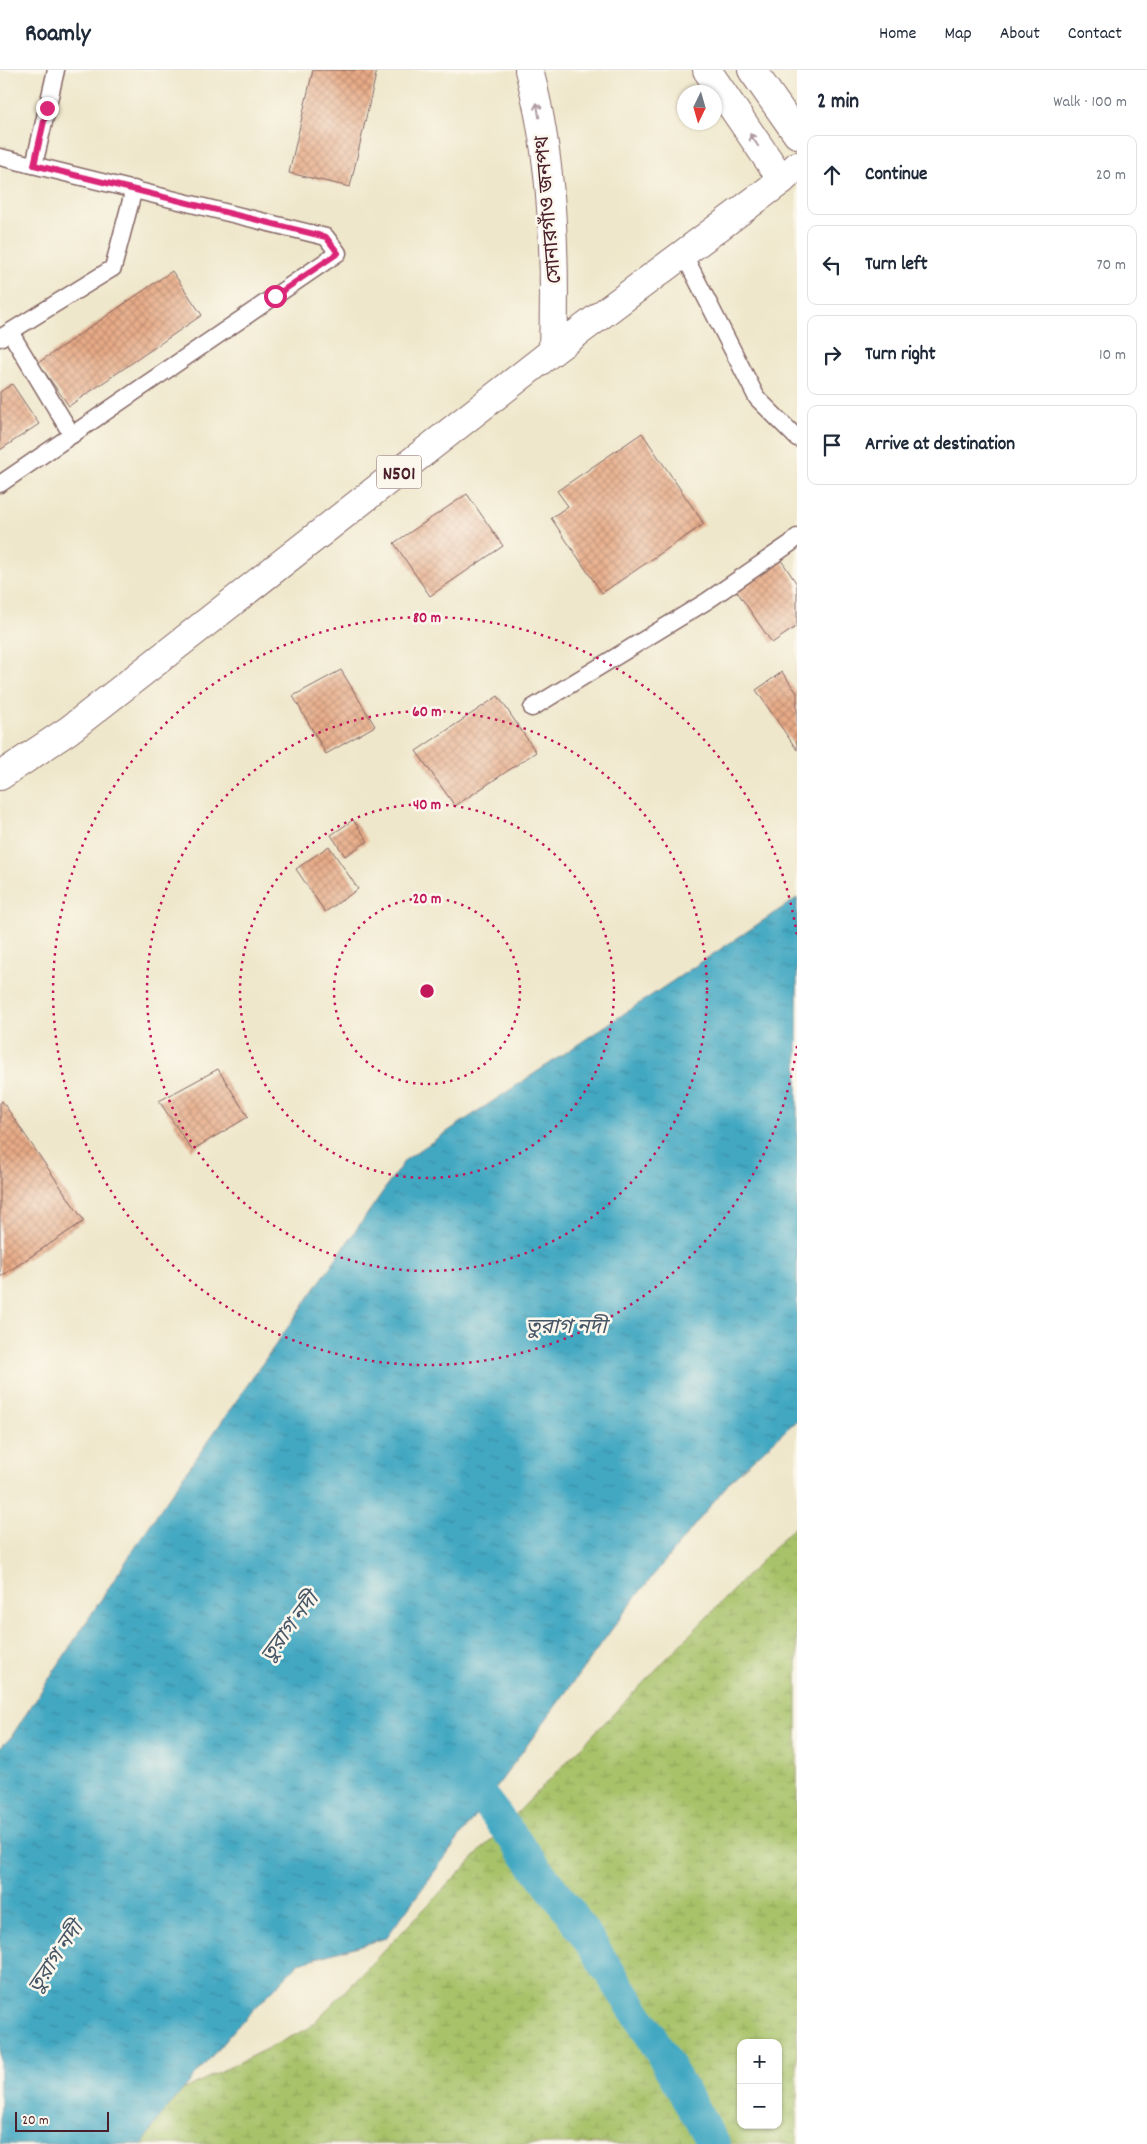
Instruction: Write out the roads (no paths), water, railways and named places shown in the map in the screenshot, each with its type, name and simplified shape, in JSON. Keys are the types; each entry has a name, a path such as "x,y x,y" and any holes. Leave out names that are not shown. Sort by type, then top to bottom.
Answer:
{"main road":[{"name":"সোনারগাঁও জনপথ","path":"529,70 536,97 548,178 555,282 553,350"},
{"path":"707,70 789,173"},
{"path":"752,70 797,134"},
{"name":"N501","path":"0,776 69,730 553,350 789,173"}],"lane":[{"path":"34,165 56,70"},
{"path":"0,156 326,237 338,253 0,484"},
{"path":"72,435 5,335 113,268 134,189"},
{"path":"684,253 757,398 797,438"},
{"path":"532,708 706,601 797,537"}],"water":[{"name":"তুরাগ নদী","path":"797,898 797,1420 733,1478 634,1599 386,1938 299,1963 235,2029 159,2118 143,2144 0,2144 0,1748 11,1737 157,1514 405,1160"}],"waterway":[{"path":"458,1768 572,1915 647,2029 714,2144"}]}
